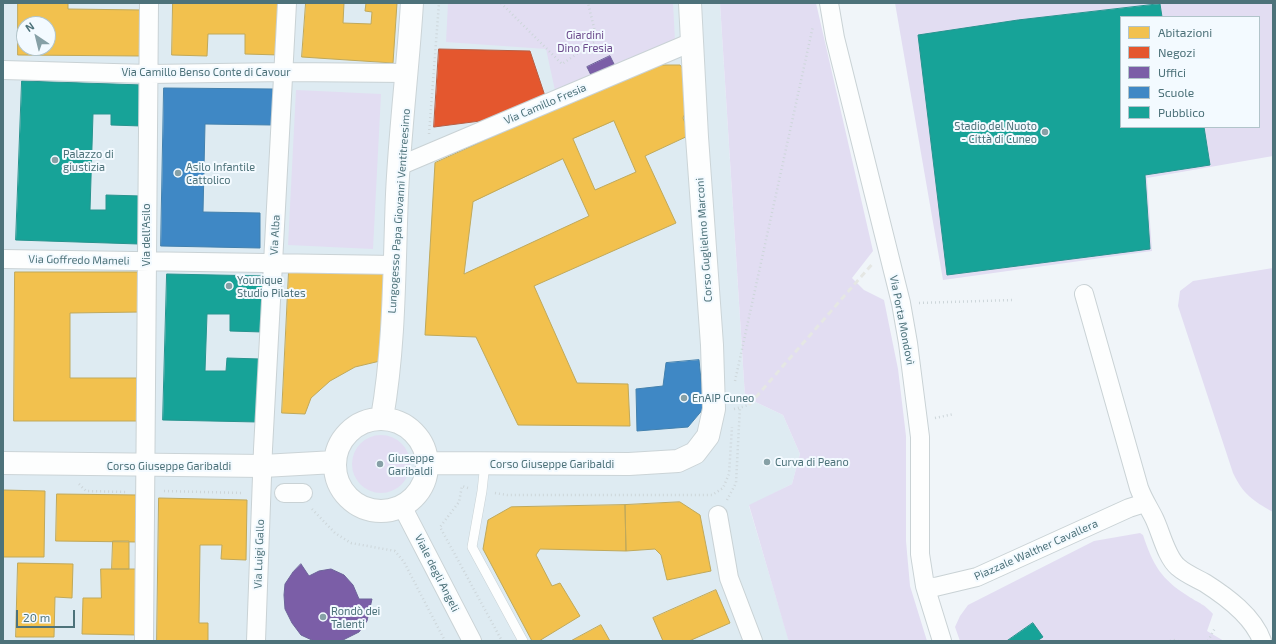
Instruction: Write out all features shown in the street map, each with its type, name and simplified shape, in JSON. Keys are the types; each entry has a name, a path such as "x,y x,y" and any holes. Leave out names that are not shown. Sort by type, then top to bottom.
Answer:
{"street":[{"name":"Via dell'Asilo","path":"144,641 146,261 150,74 149,3"},
{"name":"Via Alba","path":"263,466 287,3"},
{"name":"Lungogesso Papa Giovanni Ventitreesimo","path":"382,418 387,386 396,265 399,166 408,73 412,3"},
{"name":"Corso Guglielmo Marconi","path":"678,461 695,453 708,436 714,409 712,345 690,3"},
{"name":"Via Porta Mondovì","path":"829,3 837,46 901,303 908,343 920,437 920,554 925,586 942,641"},
{"name":"Via Camillo Fresia","path":"399,166 692,42"},
{"name":"Via Camillo Benso Conte di Cavour","path":"3,70 150,74 284,72 408,73"},
{"name":"Via Goffredo Mameli","path":"3,259 396,265"},
{"path":"1084,294 1145,503 1154,518 1165,545 1177,567 1210,587 1233,604 1258,629 1262,641"},
{"path":"382,418 396,421 408,427 422,443 427,463 423,483 418,492 402,506 389,510 375,510 362,507 350,499 341,488 336,476 335,462 338,448 345,436 355,426 368,420 382,418"},
{"name":"Corso Giuseppe Garibaldi","path":"427,463 629,464 678,461"},
{"name":"Corso Giuseppe Garibaldi","path":"3,463 145,466 263,466 335,462"},
{"name":"Via Luigi Gallo","path":"256,641 263,466"},
{"path":"284,493 303,493"},
{"name":"Piazzale Walther Cavallera","path":"925,586 935,587 977,577 1129,508 1145,503"},
{"name":"Viale degli Angeli","path":"402,506 472,641"},
{"path":"720,509 729,578 753,641"}],"lane":[{"path":"485,463 482,491 472,548 523,641"}],"path":[{"path":"427,154 439,3"},
{"path":"501,3 562,64 597,40 588,3"},
{"path":"729,382 735,381 814,22"},
{"path":"912,303 1013,300"},
{"path":"731,410 749,405"},
{"path":"720,509 727,500 736,483 740,407"},
{"path":"462,486 459,502 440,527 502,641"},
{"path":"162,491 247,493"},
{"path":"303,493 312,508 335,533 351,543 395,551 404,562 445,641"},
{"path":"1208,641 1215,628"},
{"path":"1170,641 1178,641"}],"shaded area":[{"path":"3,3 720,3 745,397 783,415 800,454 792,484 749,506 789,641 3,641"}],"green space":[{"name":"Giardini Dino Fresia","path":"448,3 673,3 675,41 556,95 546,49 446,42"},
{"path":"720,3 816,3 873,251 852,278 864,290 884,300 898,369 906,436 906,541 910,586 927,641 789,641 788,639 749,505 792,484 800,454 783,415 745,397"},
{"path":"895,3 1273,3 1273,156 1147,178 1152,251 943,280"},
{"path":"296,90 381,94 373,249 288,245"},
{"path":"1273,268 1273,512 1249,496 1233,473 1178,306 1180,291 1193,281"},
{"path":"381,435 392,437 405,448 408,453 410,464 408,475 397,488 392,491 381,493 370,491 357,480 354,475 352,464 354,453 365,440 370,437"},
{"path":"1140,533 1143,535 1150,555 1159,570 1171,584 1210,610 1213,614 1207,631 1224,641 960,641 955,627 960,616 968,605 1094,541"}],"building: Abitazioni":[{"path":"18,3 68,3 68,9 142,10 141,56 56,55 56,16 18,16"},
{"path":"173,3 282,3 280,55 245,54 245,34 208,34 207,56 172,55"},
{"path":"306,3 344,3 343,23 371,24 372,12 365,11 366,3 397,3 393,63 302,57"},
{"path":"653,65 680,65 690,78 690,102 683,118 690,135 645,156 676,223 534,286 577,383 628,384 630,426 518,425 476,337 425,335 435,163","holes":["614,121 636,172 595,190 573,139","563,159 589,216 464,274 473,202"]},
{"path":"289,271 385,271 380,361 355,367 330,381 311,398 305,414 282,413"},
{"path":"15,272 140,272 140,312 70,313 70,378 138,378 137,421 14,421"},
{"path":"3,490 45,491 44,557 3,557"},
{"path":"57,494 137,495 137,542 56,541"},
{"path":"159,498 247,500 246,560 221,559 222,545 200,545 199,623 208,623 208,641 157,641"},
{"path":"680,502 700,515 711,571 667,580 661,555 655,549 626,551 625,505"},
{"path":"625,505 626,551 540,549 536,555 552,586 560,583 580,616 539,641 532,641 483,549 488,520 511,507"},
{"path":"113,541 129,541 129,569 112,569"},
{"path":"18,563 73,564 72,598 55,597 54,637 16,637"},
{"path":"101,569 140,569 138,635 82,634 83,598 101,598"},
{"path":"716,590 730,623 689,641 663,641 653,618"},
{"path":"601,625 610,641 571,641"}],"building: Negozi":[{"path":"439,49 530,51 547,102 511,117 434,127"}],"building: Uffici":[{"path":"610,56 615,66 592,77 587,67"},
{"path":"301,564 309,576 319,571 331,569 344,575 353,585 359,599 372,599 367,621 359,632 341,641 314,641 301,635 292,623 285,609 284,595 285,584 293,572"}],"building: Scuole":[{"path":"164,88 273,89 272,125 205,124 203,212 260,213 260,248 161,246"},
{"path":"699,360 704,408 688,427 637,431 636,389 663,386 666,363"}],"building: Pubblico":[{"path":"1160,4 1162,16 1120,16 1120,128 1204,128 1210,165 1145,175 1150,249 947,275 918,35 1018,20"},
{"name":"Palazzo di giustizia","path":"22,81 143,85 142,126 111,125 111,114 93,114 90,210 106,210 106,195 141,196 139,244 16,240"},
{"path":"167,274 264,276 263,332 230,331 230,314 207,314 205,371 226,371 227,358 260,359 258,422 163,420"},
{"path":"1033,623 1043,637 1037,641 1007,641"}],"railway":[{"path":"749,405 874,262"}],"place":[{"name":"Stadio del Nuoto - Città di Cuneo","path":"1045,132"},
{"name":"Palazzo di giustizia","path":"55,160"},
{"name":"Asilo Infantile Cattolico","path":"178,173"},
{"name":"Younique Studio Pilates","path":"229,286"},
{"name":"EnAIP Cuneo","path":"684,398"},
{"name":"Curva di Peano","path":"767,462"},
{"name":"Giuseppe Garibaldi","path":"380,464"},
{"name":"Rondò dei Talenti","path":"323,617"}]}
